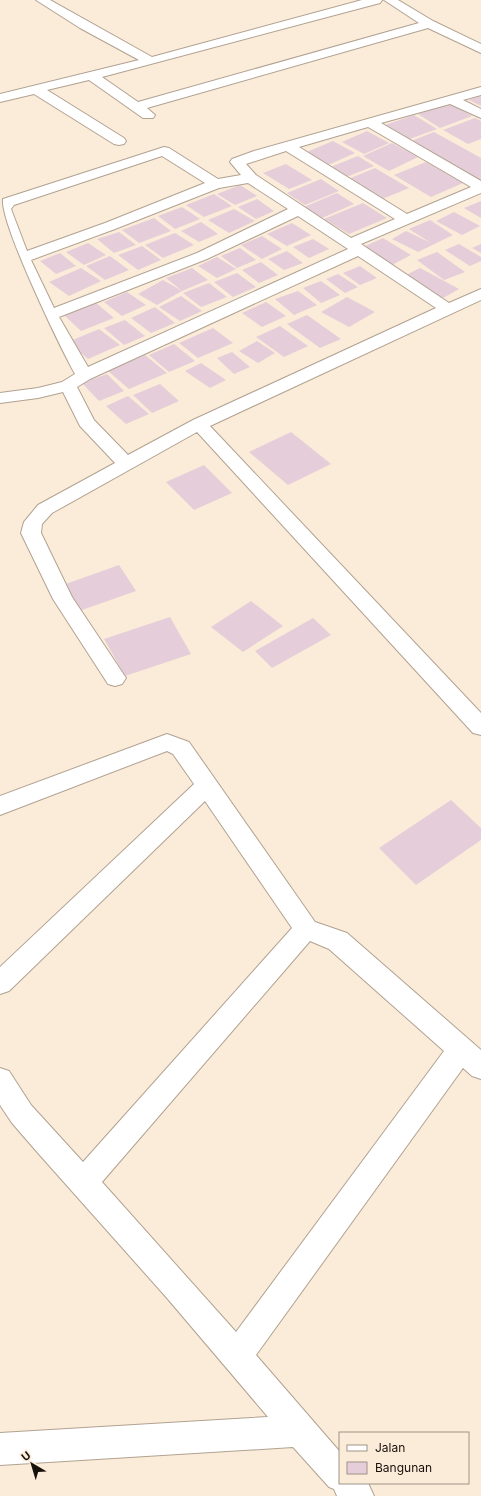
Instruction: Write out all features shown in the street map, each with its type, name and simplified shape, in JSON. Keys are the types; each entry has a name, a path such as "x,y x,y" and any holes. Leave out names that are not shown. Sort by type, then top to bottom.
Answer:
{"street":[{"path":"42,0 150,61"},
{"path":"0,98 150,61 376,0"},
{"path":"390,0 429,24 481,49"},
{"path":"136,107 429,24"},
{"path":"92,76 150,117"},
{"path":"37,90 119,141"},
{"path":"448,309 251,178 237,162 259,154 289,147 481,91"},
{"path":"451,99 481,114"},
{"path":"371,123 481,188"},
{"path":"289,147 406,220"},
{"path":"84,375 50,315 22,258 4,209 8,202 164,151 216,184"},
{"path":"22,258 110,226 216,184 251,178"},
{"path":"0,398 38,393 68,386 84,375 353,247 406,220 481,188"},
{"path":"50,315 202,256 299,210"},
{"path":"115,678 63,599 31,533 33,522 45,509 199,424 481,294"},
{"path":"68,386 86,422 126,464"},
{"path":"199,424 481,727"},
{"path":"0,806 167,742 181,748 306,929 338,941 481,1067"},
{"path":"0,984 208,786"},
{"path":"84,1182 306,929"},
{"path":"237,1355 460,1049"},
{"path":"0,1080 12,1102 42,1140 84,1182 237,1355 300,1431 339,1475"},
{"path":"0,1449 300,1431"},
{"path":"347,1484 358,1496"}],"building":[{"path":"481,95 481,106 469,100"},
{"path":"450,103 472,116 440,128 418,114"},
{"path":"414,115 437,129 407,140 385,125"},
{"path":"475,118 481,121 481,139 468,144 443,130"},
{"path":"367,131 389,143 364,154 342,142"},
{"path":"434,132 481,158 481,179 477,181 409,142"},
{"path":"333,141 355,153 324,167 302,154"},
{"path":"392,143 418,157 389,171 363,156"},
{"path":"358,156 374,166 344,178 328,168"},
{"path":"426,162 463,183 431,197 394,175"},
{"path":"286,164 312,180 289,189 263,173"},
{"path":"375,168 409,188 380,200 346,180"},
{"path":"321,179 339,191 305,205 287,193"},
{"path":"240,185 257,196 235,205 217,194"},
{"path":"337,193 354,204 322,218 304,207"},
{"path":"214,194 232,206 204,217 186,205"},
{"path":"257,199 274,211 256,219 238,207"},
{"path":"481,201 481,218 464,208"},
{"path":"363,203 387,218 349,234 324,219"},
{"path":"182,207 200,219 175,229 158,216"},
{"path":"234,209 255,221 229,233 208,220"},
{"path":"454,212 480,226 462,235 436,221"},
{"path":"154,218 171,231 139,243 122,230"},
{"path":"430,220 453,235 418,252 392,239 406,231 431,243 409,229"},
{"path":"201,222 218,234 199,242 181,231"},
{"path":"292,223 311,235 287,246 267,234"},
{"path":"119,232 136,245 114,253 97,239"},
{"path":"175,233 194,245 163,258 145,245"},
{"path":"262,236 282,249 262,259 241,245"},
{"path":"383,238 411,255 390,266 361,248"},
{"path":"313,239 329,249 309,258 293,247"},
{"path":"88,243 106,255 84,265 66,252"},
{"path":"459,244 481,257 481,261 470,266 445,250"},
{"path":"481,244 481,253 472,248"},
{"path":"142,246 161,260 138,270 118,255"},
{"path":"240,248 256,260 237,268 221,256"},
{"path":"287,251 303,263 284,270 268,259"},
{"path":"437,252 465,272 444,280 417,260"},
{"path":"60,253 76,266 56,274 40,261"},
{"path":"110,256 129,270 105,280 86,266"},
{"path":"217,257 236,269 217,278 198,266"},
{"path":"261,262 278,275 259,283 242,270"},
{"path":"360,266 377,278 360,285 343,273"},
{"path":"81,268 101,281 69,296 49,282"},
{"path":"192,268 208,280 182,291 166,278"},
{"path":"420,268 459,289 443,298 404,276"},
{"path":"237,273 256,287 233,297 214,282"},
{"path":"338,274 358,287 345,293 326,279"},
{"path":"163,280 182,291 157,305 138,294"},
{"path":"321,281 340,295 321,303 303,288"},
{"path":"209,283 227,297 201,307 183,293"},
{"path":"298,291 317,305 294,315 275,299"},
{"path":"127,292 146,305 122,316 104,302"},
{"path":"181,296 202,311 180,321 159,307"},
{"path":"347,297 375,312 349,327 321,312"},
{"path":"266,302 286,316 262,327 242,313"},
{"path":"96,303 114,318 81,331 64,315"},
{"path":"155,307 175,323 151,333 131,318"},
{"path":"307,315 341,339 320,348 287,324"},
{"path":"125,320 145,336 124,345 104,328"},
{"path":"280,326 308,346 284,357 256,337"},
{"path":"213,328 233,343 198,358 179,343"},
{"path":"99,329 120,345 88,359 68,342"},
{"path":"257,341 275,353 258,363 239,351"},
{"path":"174,344 195,361 169,372 149,355"},
{"path":"232,352 250,367 234,374 217,358"},
{"path":"145,355 167,373 129,389 108,371"},
{"path":"201,363 226,380 210,388 185,371"},
{"path":"107,374 124,391 99,401 82,383"},
{"path":"160,384 179,401 152,413 133,395"},
{"path":"128,396 149,414 126,424 106,406"},
{"path":"291,432 331,464 288,485 249,452"},
{"path":"204,465 232,493 194,510 166,482"},
{"path":"119,565 136,591 79,611 63,585"},
{"path":"251,601 283,626 243,652 211,627"},
{"path":"170,617 191,654 125,676 104,639"},
{"path":"313,618 331,635 272,668 255,651"},
{"path":"451,800 481,828 481,840 416,885 379,848"}]}
